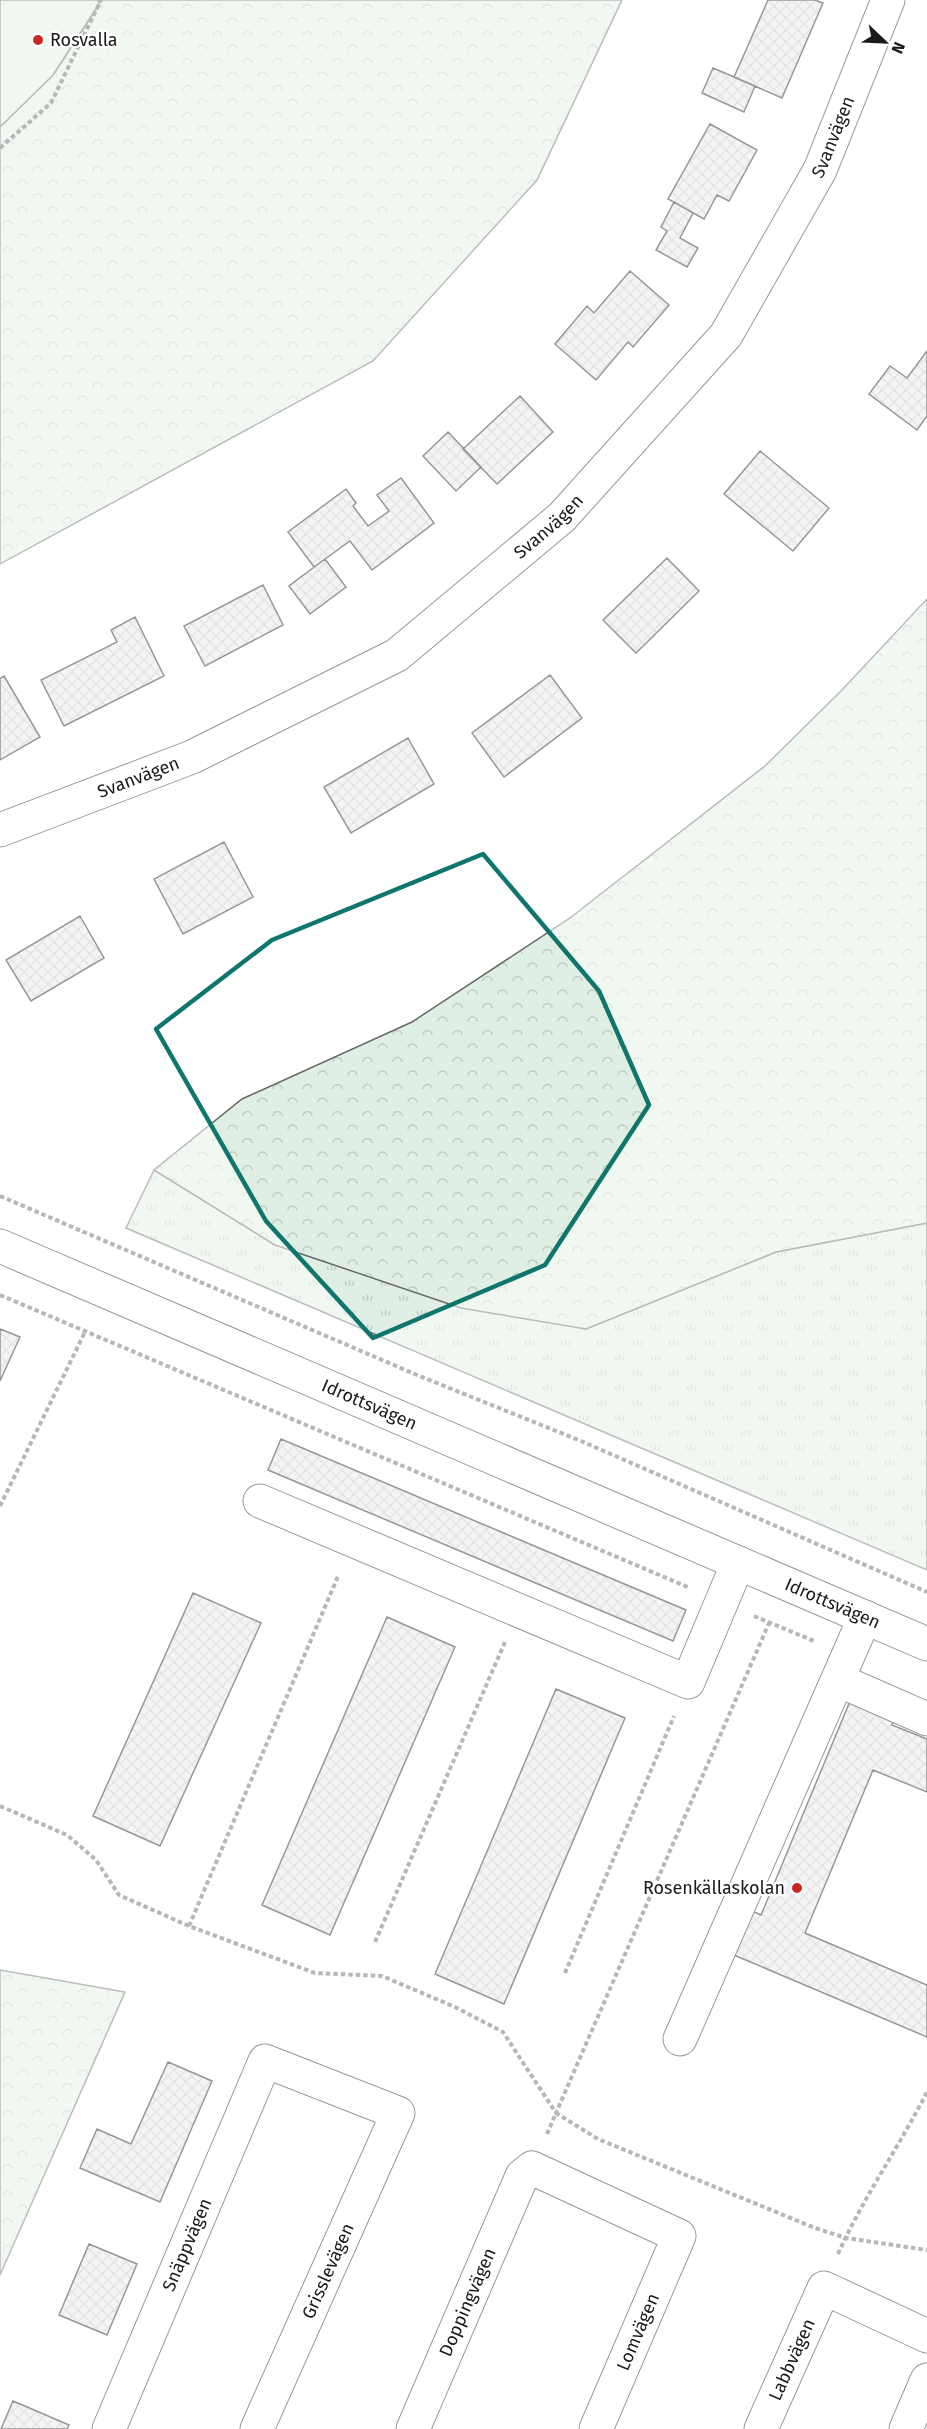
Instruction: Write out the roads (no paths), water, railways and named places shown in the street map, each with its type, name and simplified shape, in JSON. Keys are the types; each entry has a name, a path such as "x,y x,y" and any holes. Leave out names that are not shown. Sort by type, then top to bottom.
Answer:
{"street":[{"name":"Svanvägen","path":"0,830 192,757 398,656 562,517 726,335 820,170 888,0"},
{"name":"Idrottsvägen","path":"0,1246 927,1644"},
{"path":"260,1501 688,1682 738,1563"},
{"path":"680,2039 865,1617"},
{"path":"843,1668 927,1719"},
{"name":"Grisslevägen","path":"257,2429 398,2113 265,2061"},
{"name":"Snäppvägen","path":"109,2429 265,2061"},
{"name":"Lomvägen","path":"522,2176 532,2168 679,2236 596,2429"},
{"name":"Doppingvägen","path":"412,2429 522,2176"},
{"name":"Labbvägen","path":"761,2429 824,2288 927,2336"},
{"path":"906,2429 927,2380"}],"place":[{"name":"Rosvalla","path":"38,40"},
{"name":"Rosenkällaskolan","path":"797,1888"}]}
